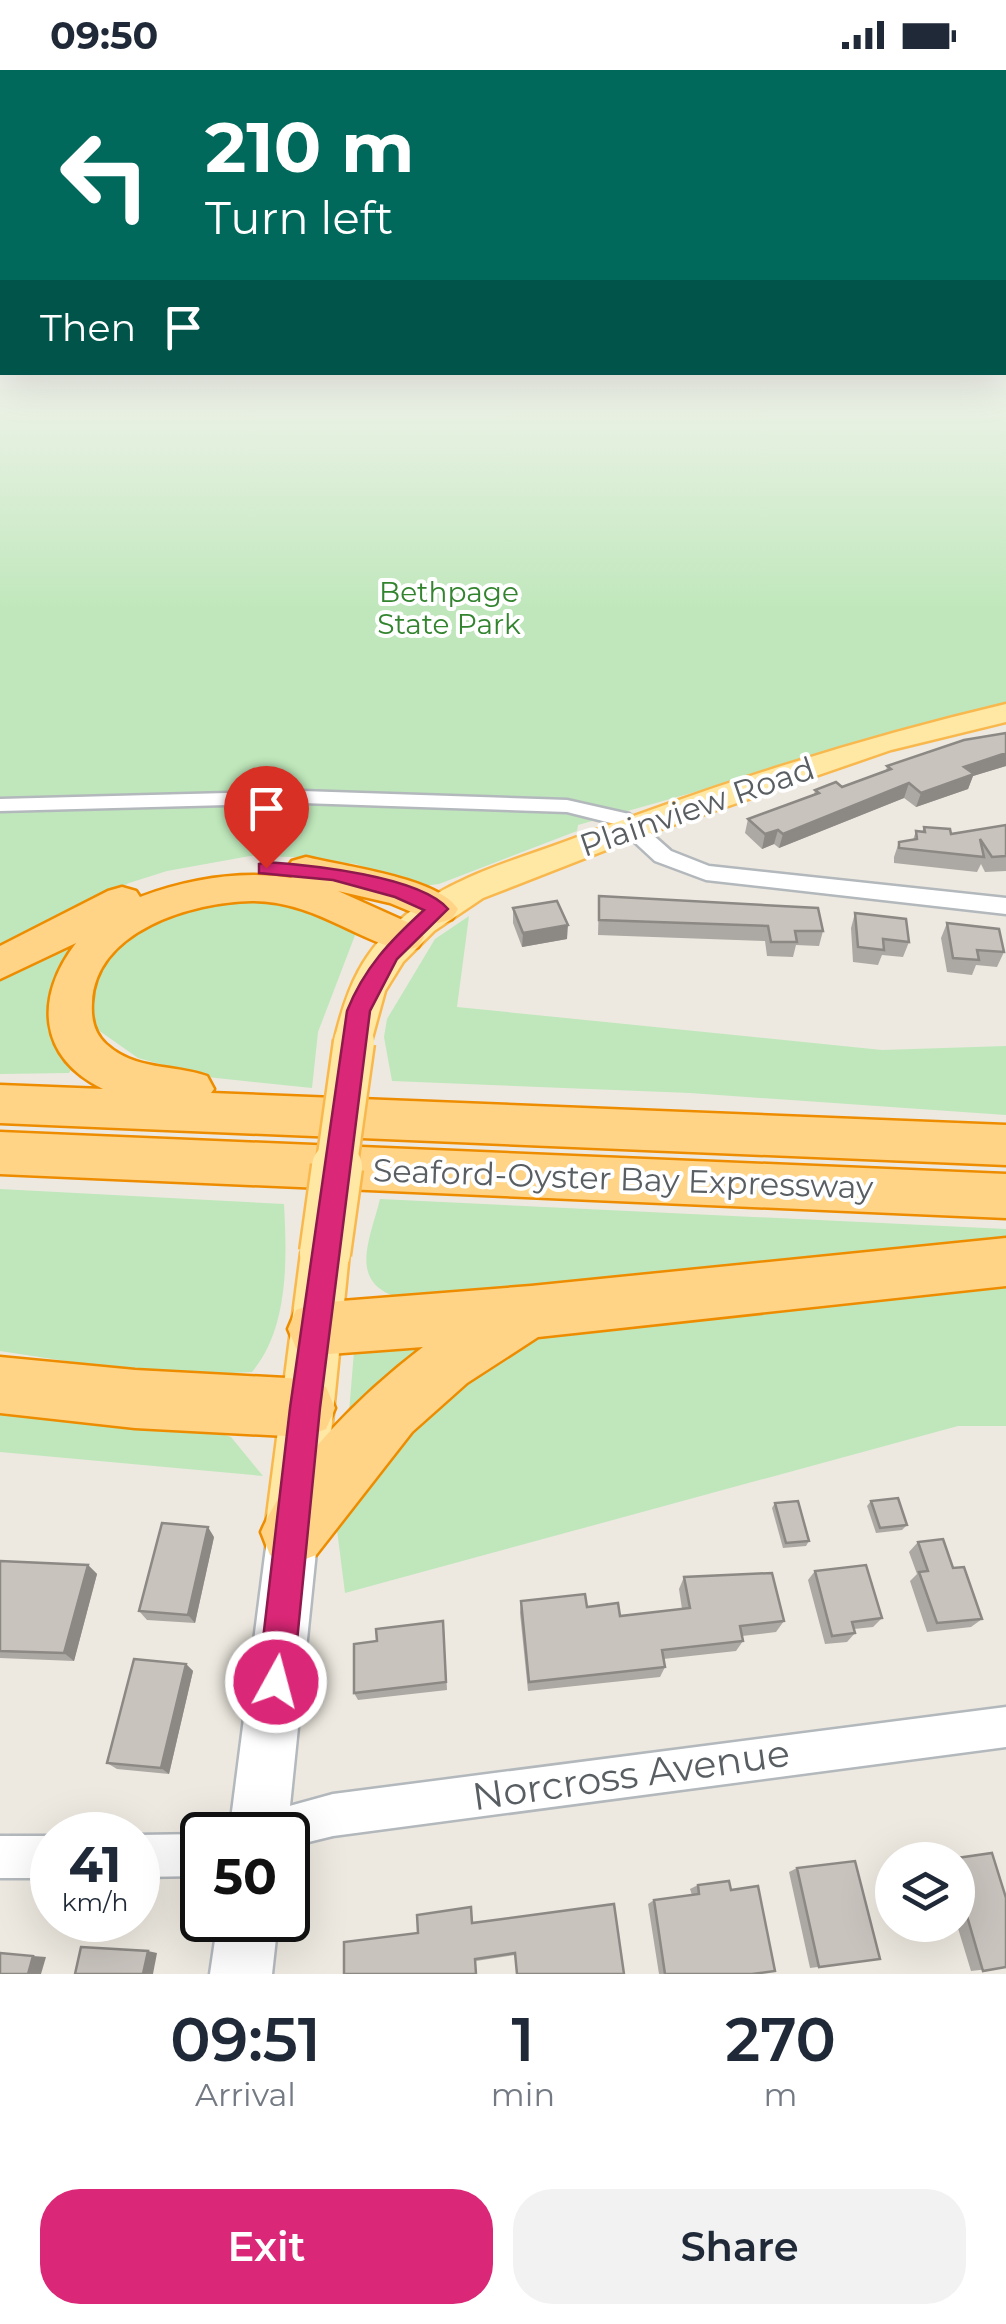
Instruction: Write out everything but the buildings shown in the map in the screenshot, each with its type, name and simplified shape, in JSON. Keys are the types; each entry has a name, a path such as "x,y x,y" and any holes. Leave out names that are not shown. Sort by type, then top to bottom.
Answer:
{"highway":[{"path":"0,964 134,896 178,880 221,872 290,868 334,874 402,892 438,909"},
{"path":"403,937 348,909 294,892 254,888 206,893 158,906 107,936 74,978 68,1006 69,1020 84,1048 108,1070 125,1078 410,1122"},
{"name":"Seaford-Oyster Bay Expressway","path":"0,1104 1006,1146"},
{"name":"Seaford-Oyster Bay Expressway","path":"0,1153 1006,1196"},
{"path":"316,1329 531,1312 1006,1262"},
{"path":"293,1532 340,1469 402,1397 455,1356 531,1312"},
{"path":"0,1385 135,1399 305,1408"}],"main road":[{"name":"Plainview Road","path":"293,1532 305,1408 354,1042 366,990 403,937 438,909 488,882 635,826 881,743 1006,713"},
{"path":"260,1812 293,1532"},
{"path":"242,1974 246,1942"}],"street":[{"path":"0,806 422,798 568,806 596,810 635,826 663,856 706,873 1006,906"},
{"name":"Norcross Avenue","path":"310,1821 1006,1727"},
{"path":"0,1857 30,1856"}],"green space":[{"name":"Bethpage State Park","path":"0,435 1006,435 1006,711 961,717 578,825 577,831 439,884 408,885 356,864 250,856 167,871 129,883 0,948"},
{"path":"258,899 310,908 357,930 318,1032 312,1088 207,1077 138,1058 91,1025 94,977 127,933 178,907"},
{"path":"469,916 457,1007 882,1050 1006,1046 1006,1115 690,1093 392,1081 384,1037 387,1019 435,939"},
{"path":"61,943 75,951 60,979 49,1017 73,1066 69,1073 0,1074 0,975"},
{"path":"0,1189 284,1204 279,1314 273,1335 252,1372 157,1371 0,1351"},
{"path":"380,1199 1006,1229 1006,1248 400,1298 373,1282 368,1271 368,1244"},
{"path":"1006,1285 1006,1426 958,1426 345,1593 336,1522 416,1400 512,1349 579,1324 892,1300"},
{"path":"466,1330 348,1425 354,1351"},
{"path":"0,1408 184,1422 231,1437 263,1476 0,1452"}],"route":[{"path":"266,868 334,874 402,892 438,909 403,937 390,953 366,990 359,1011 305,1408 276,1682"}]}
